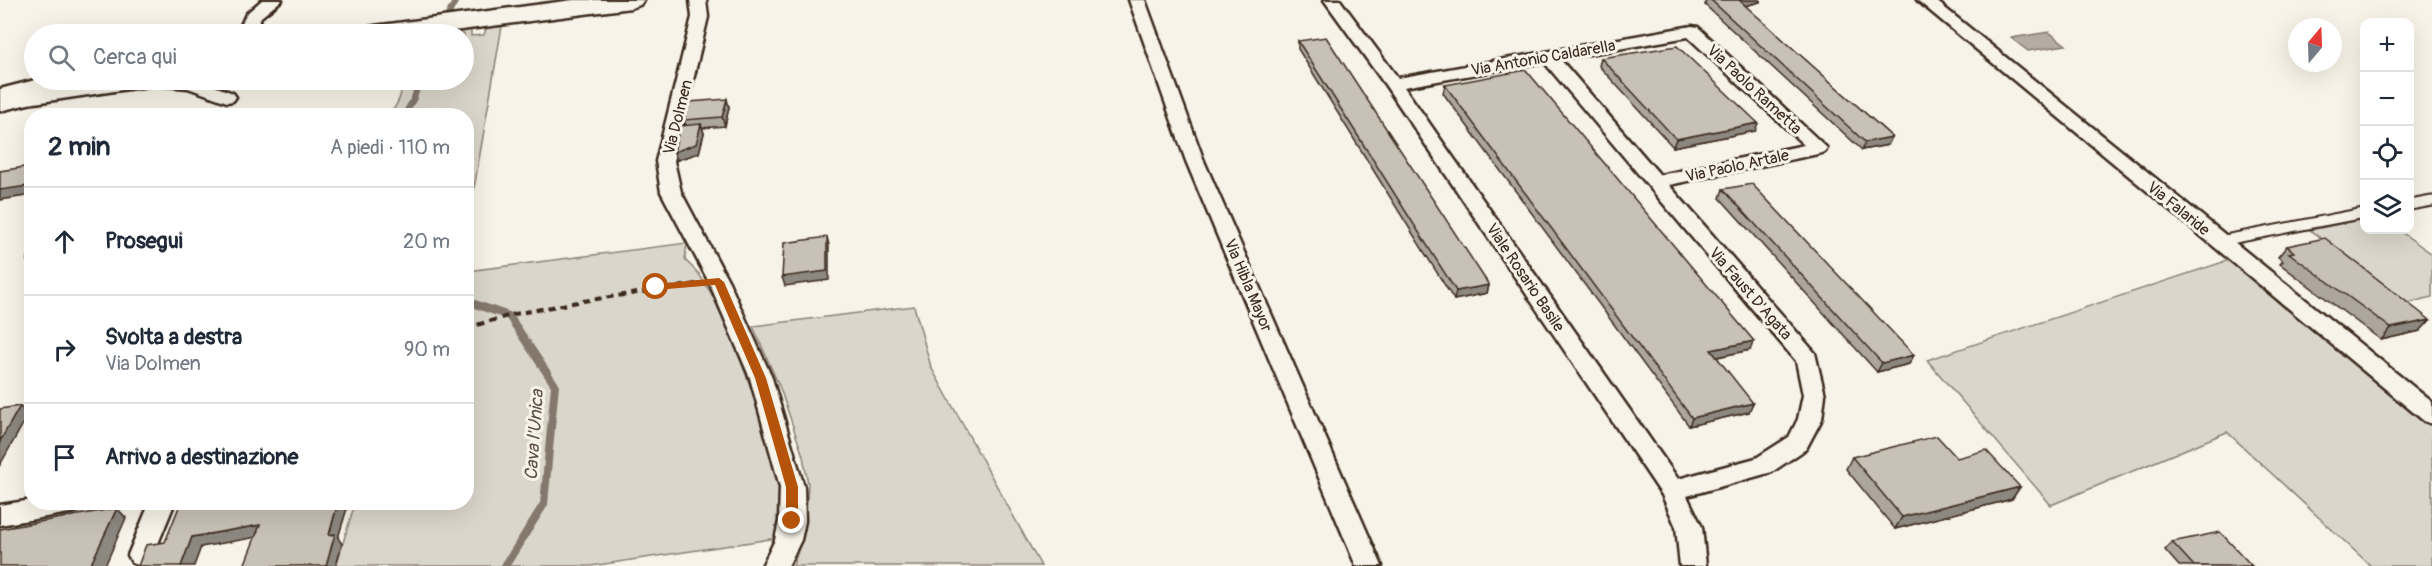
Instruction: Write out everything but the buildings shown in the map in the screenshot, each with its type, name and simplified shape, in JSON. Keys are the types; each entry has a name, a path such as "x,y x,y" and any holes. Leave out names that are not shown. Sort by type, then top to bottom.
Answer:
{"main road":[{"path":"452,24 632,0"},
{"path":"0,89 24,85"},
{"path":"0,98 29,90"}],"street":[{"path":"248,24 250,17 261,6 274,0"},
{"name":"Via Dolmen","path":"698,0 700,17 665,161 671,192 719,282 761,378 792,487 792,521 788,540 775,566"},
{"name":"Via Hibla Mayor","path":"1137,0 1195,161 1369,566"},
{"name":"Viale Rosario Basile","path":"1332,0 1393,84 1672,490 1689,527 1693,566"},
{"name":"Via Falaride","path":"1925,0 2432,416"},
{"name":"Via Antonio Caldarella","path":"1393,84 1692,31"},
{"name":"Via Paolo Rametta","path":"1692,31 1818,148"},
{"name":"Via Faust D'Agata","path":"1548,56 1807,359 1814,395 1810,419 1798,443 1763,465 1672,490"},
{"path":"0,106 28,99 88,90"},
{"path":"209,90 227,97"},
{"name":"Via Paolo Artale","path":"1656,182 1818,148"},
{"path":"0,515 24,510"},
{"path":"141,555 160,510"}],"lane":[{"path":"2414,204 2432,201"},
{"path":"2220,241 2360,214"}],"path":[{"path":"474,327 509,316 656,287 719,282"}],"shaded area":[{"path":"502,26 474,188 474,108 395,108 401,90 474,90 474,36 484,35 486,28"},
{"path":"2049,32 2066,45 2028,51 2011,38"},
{"path":"2360,220 2360,234 2404,234 2432,254 2432,297 2404,304 2310,230"},
{"path":"687,243 685,260 699,274 711,293 731,335 773,447 784,484 777,538 591,566 336,566 353,510 474,510 474,270"},
{"path":"2232,259 2432,423 2432,566 2371,566 2227,432 2051,505 1927,360"},
{"path":"914,306 931,367 1041,566 793,566 805,530 808,484 803,456 780,388 753,326"}],"waterway":[{"name":"Cava l'Unica","path":"443,24 456,0"},
{"name":"Cava l'Unica","path":"408,108 417,90"},
{"name":"Cava l'Unica","path":"474,304 509,316 555,385 544,504 505,566"}],"route":[{"path":"656,287 719,282 761,378 792,487 792,521"}]}
